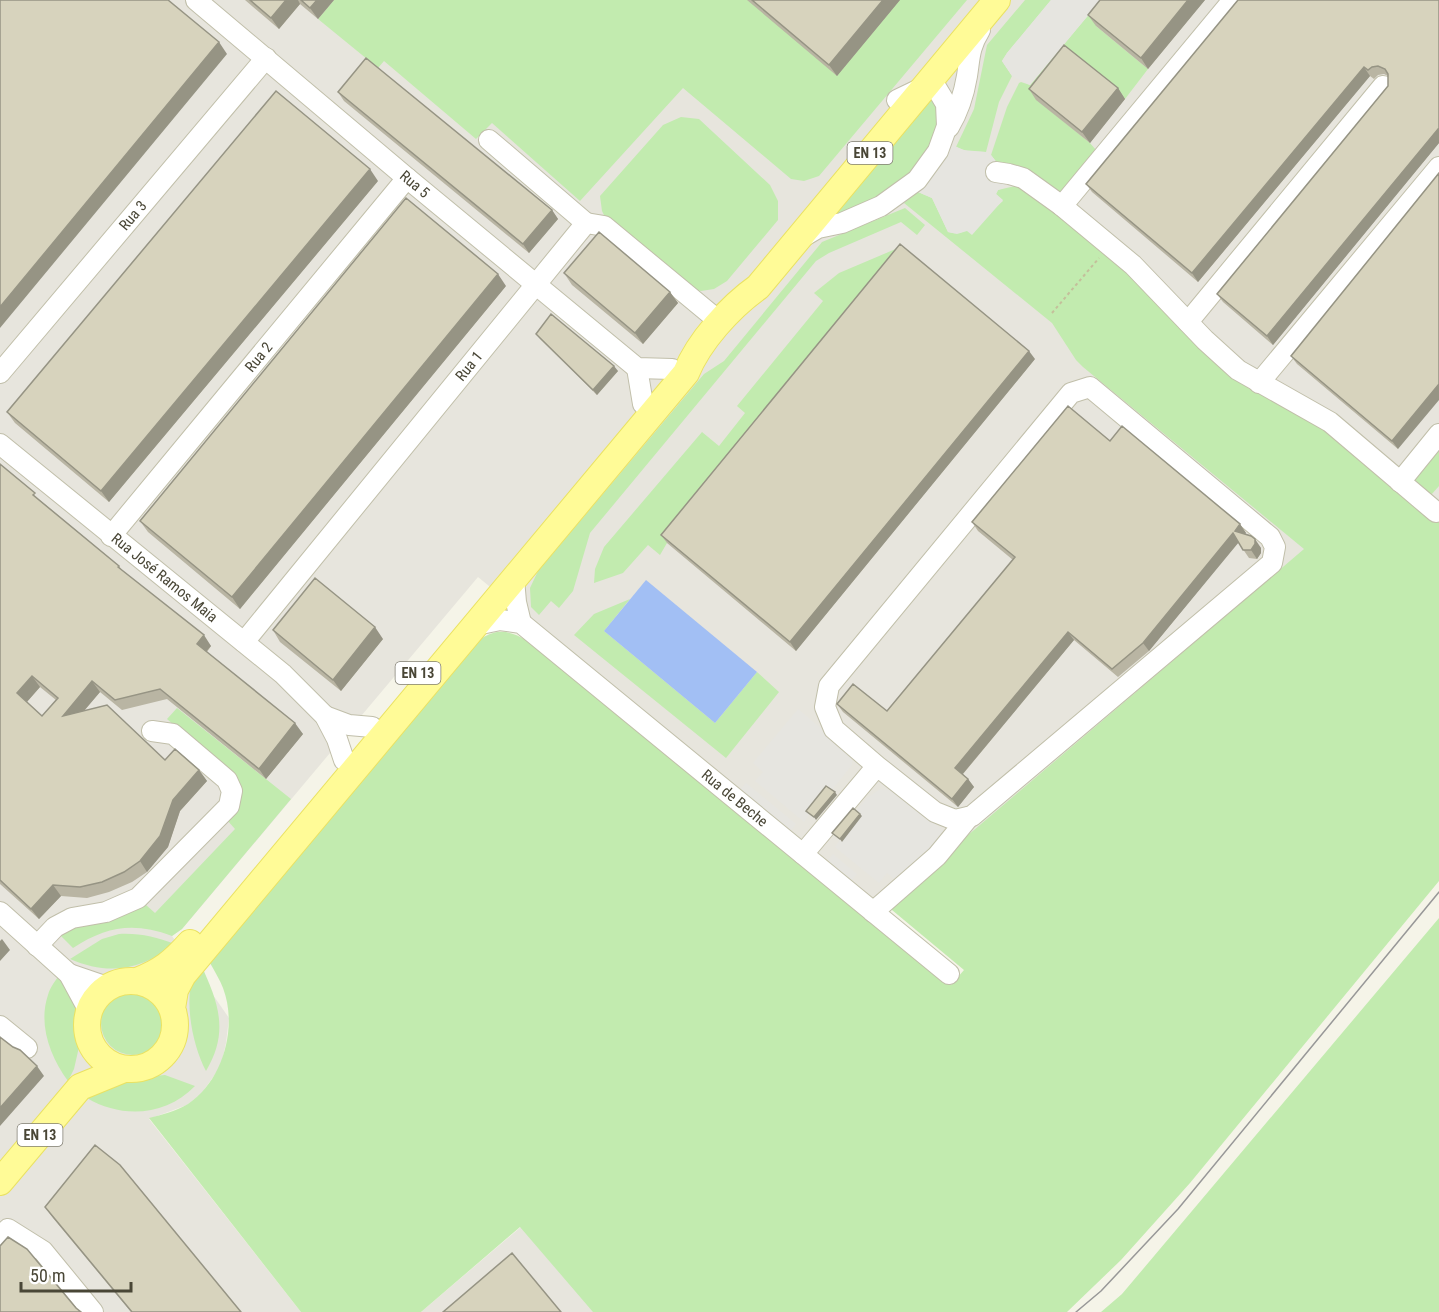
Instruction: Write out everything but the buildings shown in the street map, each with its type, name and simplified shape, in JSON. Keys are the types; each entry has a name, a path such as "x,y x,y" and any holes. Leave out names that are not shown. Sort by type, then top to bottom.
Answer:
{"main road":[{"name":"EN 13","path":"107,987 122,981 137,981 156,974 171,964 643,404 738,301 758,287 924,87 987,6"},
{"name":"EN 13","path":"738,301 746,278 897,100 987,6"},
{"name":"EN 13","path":"0,1182 80,1087 124,1069 140,1069 154,1063 166,1053 173,1039 176,1024 172,1008 175,990 183,975 686,373 682,363"},
{"path":"277,861 340,775 344,767 344,760"},
{"path":"137,981 159,990 172,1008"},
{"path":"89,1011 96,997 107,987"},
{"name":"EN 13","path":"80,1087 90,1041 87,1031 89,1011"},
{"path":"90,1041 98,1055 110,1064 124,1069"}],"street":[{"name":"Rua 5","path":"196,0 637,368"},
{"path":"1062,206 1233,0"},
{"path":"798,239 818,228 842,223 881,206 917,180 957,114 967,76 969,50 980,30 987,6"},
{"name":"Rua 3","path":"0,373 266,58"},
{"path":"1188,322 1383,86"},
{"path":"897,100 924,87 937,89 946,104 947,126 941,143"},
{"path":"489,140 586,223 604,226 720,322"},
{"path":"1259,383 1439,167"},
{"path":"996,172 1023,178 1062,206 1133,265 1219,354 1238,370 1330,422 1436,512"},
{"name":"Rua 2","path":"111,536 407,178"},
{"name":"Rua 1","path":"244,642 586,223"},
{"path":"643,404 637,368 682,363"},
{"path":"873,912 937,856 969,817 1272,563 1275,547 1270,537 1090,387 1071,393 829,686 825,707 834,729 935,812 955,820 969,817"},
{"path":"1400,482 1439,434"},
{"name":"Rua José Ramos Maia","path":"0,444 283,674 325,716 337,738 344,760"},
{"path":"476,625 500,621 521,623 514,579"},
{"name":"Rua de Beche","path":"521,623 949,974"},
{"name":"Rua José Ramos Maia","path":"325,716 349,725 372,727"},
{"path":"37,946 55,927 72,918 106,912 138,898 229,806 232,790 227,780 173,734 152,731"},
{"path":"803,854 877,766"},
{"path":"0,912 69,975 89,1011"},
{"path":"69,975 107,987"},
{"path":"0,1026 27,1048"},
{"path":"0,1238 8,1229 43,1251 93,1312"}],"path":[{"path":"1052,313 1110,245"}],"shaded area":[{"path":"0,0 1439,0 1439,660 881,909 478,577 182,929 172,936 229,1018 226,1043 221,1066 201,1094 187,1105 149,1119 301,1312 0,1312"},
{"path":"1051,0 1101,0 1030,85 1012,76 1002,61"},
{"path":"953,145 963,150 986,152 991,155 1001,168 1005,180 1004,188 998,190 996,194 1003,200 972,235 967,231 957,234 948,232 932,198 918,192 942,165"},
{"path":"798,709 849,752 852,758 852,765 808,814 804,822 755,781 763,772 753,763"},
{"path":"746,783 796,824 789,833 739,791"},
{"path":"881,789 896,791 948,835 899,883 887,873 879,883 835,847 840,840 842,842 856,811 868,797"},
{"path":"833,854 857,874 849,883 826,863"},
{"path":"535,1215 618,1312 421,1312"}],"green space":[{"path":"334,0 967,0 819,176 804,181 791,179 683,88 580,201 492,123 476,139 384,61 378,68 318,19"},
{"path":"1025,0 1051,0 1002,61 1012,76 999,102 986,152 967,151 956,147 974,109 987,45"},
{"path":"1101,0 1096,26 1148,69 1125,99 1037,100 1096,150 1059,200 1001,168 991,155 1007,107 1019,83 1030,85"},
{"path":"929,94 938,104 940,132 919,167 882,198 841,216 825,212"},
{"path":"681,117 699,119 770,185 778,201 778,220 727,281 714,289 701,291 687,288 608,223 602,211 600,196 663,125"},
{"path":"1021,186 1141,280 1439,522 1439,881 1190,1183 1121,1260 1067,1312 593,1312 520,1227 421,1312 301,1312 149,1118 179,1109 200,1094 210,1082 224,1052 228,1036 227,1003 223,988 210,963 482,638 504,632 515,634 526,640 951,985 964,970 886,905 1304,549 1083,367 1052,323 904,203 918,192 932,198 948,232 963,232 1003,201 996,194 998,190"},
{"path":"905,208 925,225 917,235 901,222 829,253 816,261 590,533 573,591 559,608 551,601 539,615 531,607 530,588 538,571 704,374 724,361 822,242"},
{"path":"898,248 667,543 660,555 648,545 623,573 594,583 595,569 604,547 702,432 719,446 745,413 737,406 823,301 814,293 839,273"},
{"path":"1439,446 1439,486 1431,495 1412,479"},
{"path":"630,599 604,631 715,723 757,672 779,692 726,758 574,635 594,614"},
{"path":"177,708 291,799 182,929 172,936 145,929 121,928 97,935 73,948 59,934 72,925 105,921 146,905 155,913 235,829 227,820 234,779 167,719"},
{"path":"1439,918 1439,1312 1101,1312 1122,1294"},
{"path":"119,934 148,936 175,944 150,960 125,968 98,967 70,959 102,939"},
{"path":"201,965 213,992 219,1018 217,1044 206,1071 194,1038 189,999 193,976"},
{"path":"60,974 76,1005 79,1047 74,1069 68,1081 51,1051 44,1017 48,995"},
{"path":"133,991 145,993 156,1000 163,1011 165,1023 163,1035 156,1046 145,1053 133,1055 121,1053 110,1046 103,1035 101,1023 103,1011 110,1000 121,993"},
{"path":"165,1075 195,1086 171,1103 157,1109 143,1111 115,1109 87,1098 134,1078"}],"water":[{"path":"646,580 757,672 715,723 604,631"}],"tram line":[{"path":"1076,1312 1101,1291 1178,1209 1439,892"}]}
